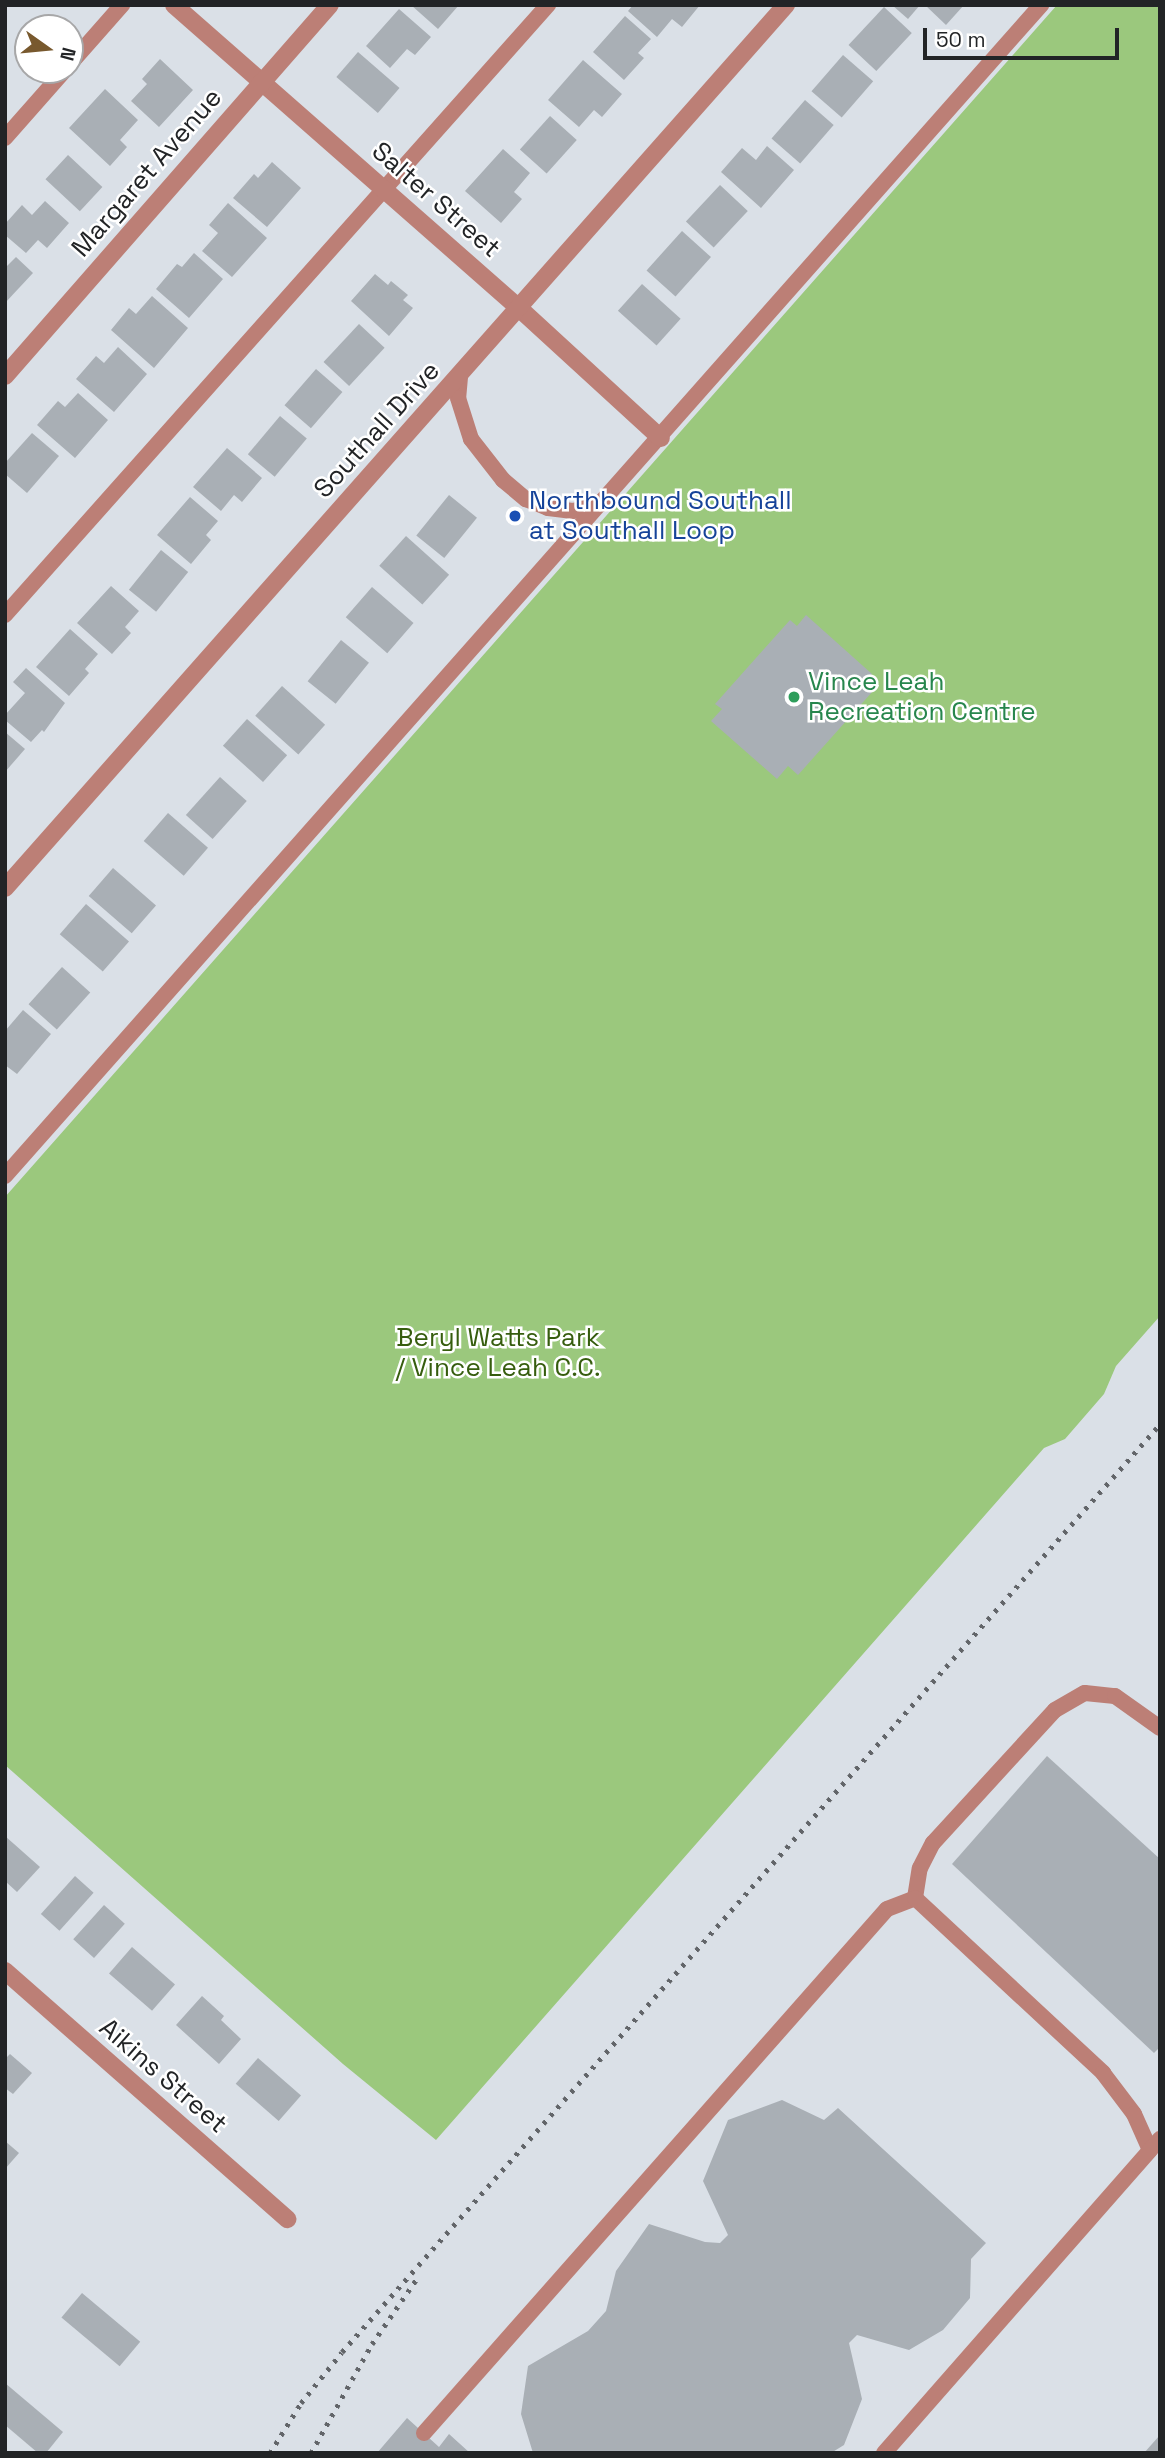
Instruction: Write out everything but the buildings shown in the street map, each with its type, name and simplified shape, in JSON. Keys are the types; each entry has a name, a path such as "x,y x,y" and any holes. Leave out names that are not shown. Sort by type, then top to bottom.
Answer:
{"street":[{"name":"Salter Street","path":"174,5 520,309 661,438"},
{"name":"Margaret Avenue","path":"5,376 330,5"},
{"name":"Southall Drive","path":"5,888 460,377 786,5"},
{"name":"Aikins Street","path":"9,1982 287,2219"}],"lane":[{"path":"84,48 122,5"},
{"path":"5,615 548,5"},
{"path":"5,1176 661,438 1041,5"},
{"path":"5,138 53,84"},
{"path":"460,377 458,398 471,439 502,480 526,499 548,508 573,511 603,503"},
{"path":"915,1898 920,1868 933,1843 1055,1710 1085,1693 1115,1696 1160,1728"},
{"path":"884,2453 1155,2144 1103,2073 915,1898"},
{"path":"424,2432 887,1909 915,1898"}],"green space":[{"name":"Beryl Watts Park / Vince Leah C.C.","path":"1057,5 1160,5 1160,1316 1116,1366 1104,1394 1065,1439 1044,1448 436,2140 343,2064 5,1765 5,1197"}],"railway":[{"path":"270,2453 301,2403 342,2352 1160,1424"},
{"path":"311,2453 372,2344 418,2277"}],"place":[{"name":"Northbound Southall at Southall Loop","path":"515,516"},
{"name":"Vince Leah Recreation Centre","path":"794,697"}]}
